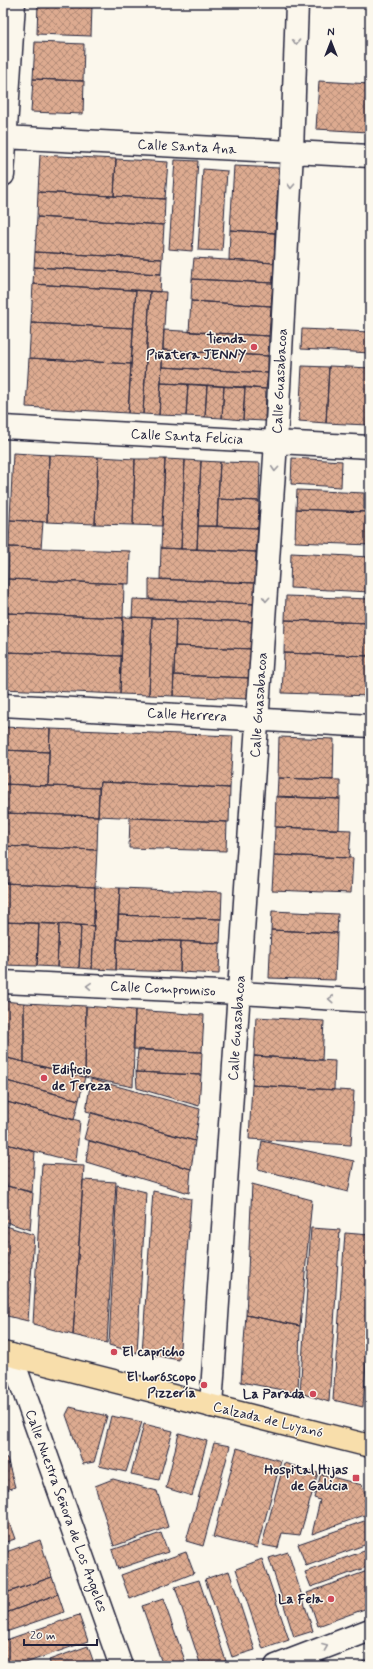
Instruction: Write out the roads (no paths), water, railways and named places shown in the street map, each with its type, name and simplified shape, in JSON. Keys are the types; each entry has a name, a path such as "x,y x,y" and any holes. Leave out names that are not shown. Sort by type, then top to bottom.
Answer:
{"main road":[{"name":"Calzada de Luyanó","path":"7,1354 370,1446"}],"street":[{"path":"3,175 4,137 14,3"},
{"name":"Calle Guasabacoa","path":"211,1406 259,720 292,152 297,3"},
{"name":"Calle Santa Ana","path":"4,137 370,156"},
{"name":"Calle Santa Felicia","path":"3,427 370,447"},
{"name":"Calle Herrera","path":"3,705 370,726"},
{"name":"Calle Compromiso","path":"3,982 240,993 370,1001"},
{"name":"Calle Nuestra Señora de Los Angeles","path":"7,1354 121,1666"},
{"path":"276,1666 370,1630"}],"place":[{"name":"Tienda Piñatera JENNY","path":"254,347"},
{"name":"Edificio de Tereza","path":"44,1078"},
{"name":"El capricho","path":"114,1352"},
{"name":"El horóscopo Pizzería","path":"204,1385"},
{"name":"La Parada","path":"313,1394"},
{"name":"Hospital Hijas de Galicia","path":"356,1478"},
{"name":"La Fela","path":"331,1599"}]}
